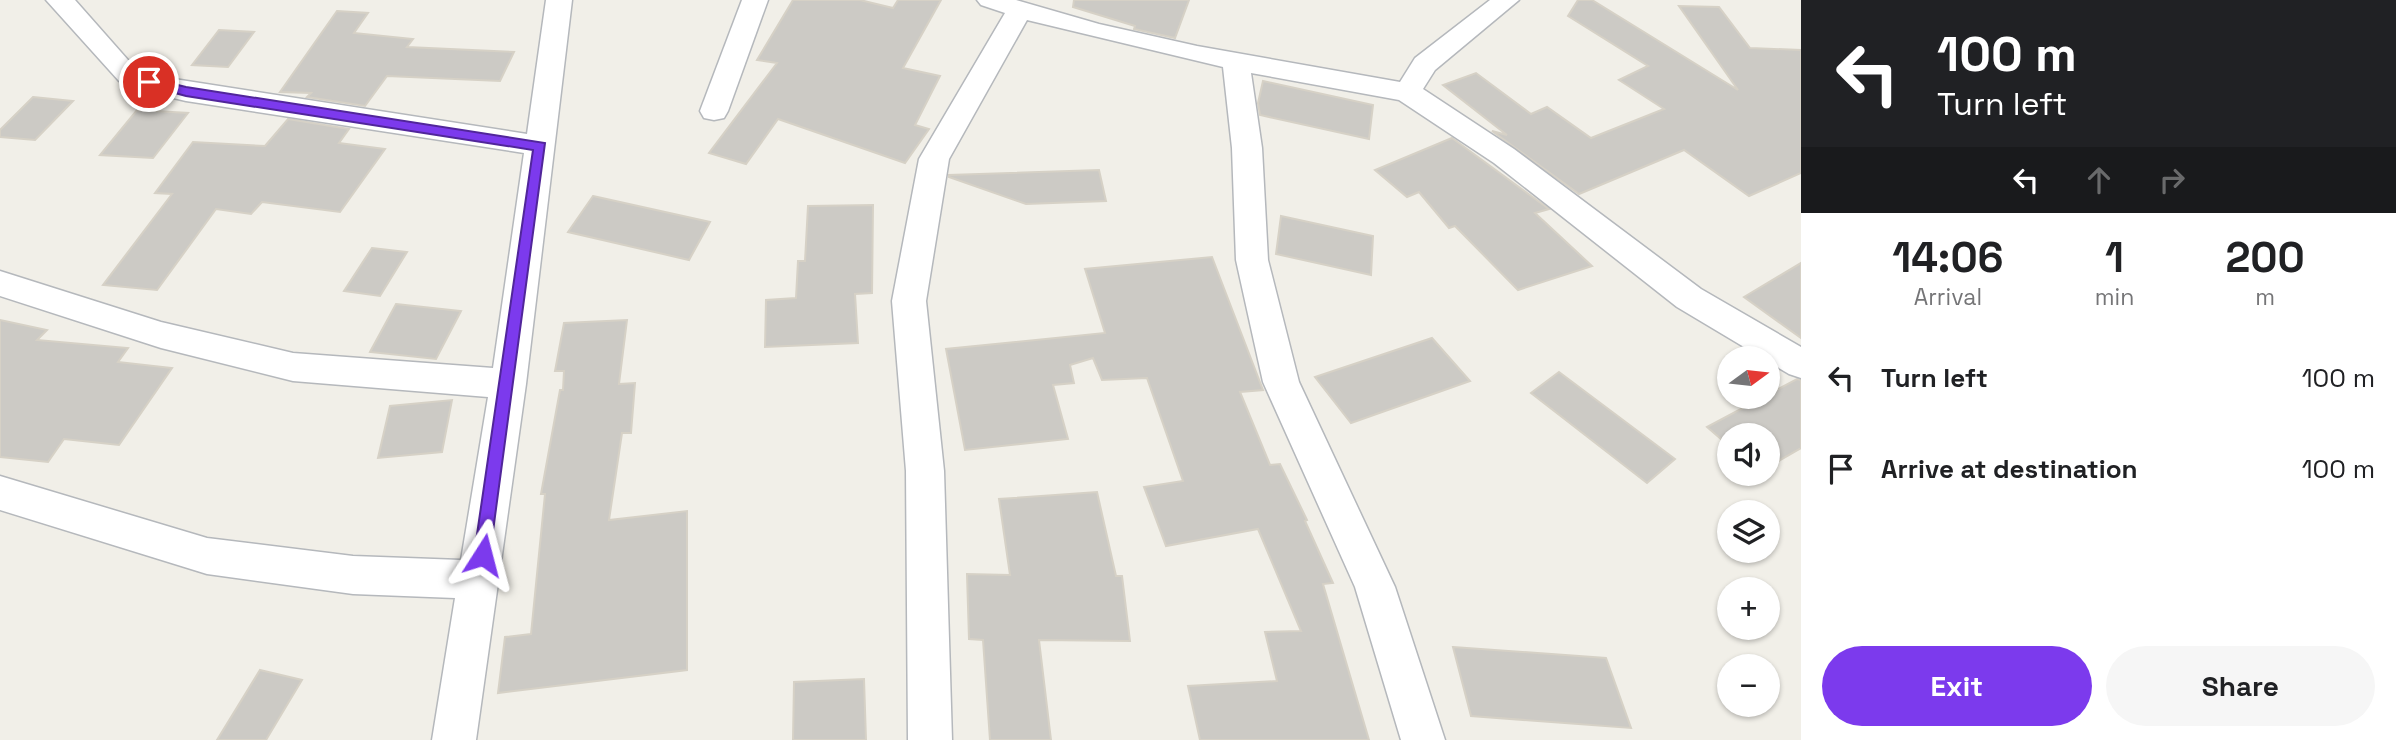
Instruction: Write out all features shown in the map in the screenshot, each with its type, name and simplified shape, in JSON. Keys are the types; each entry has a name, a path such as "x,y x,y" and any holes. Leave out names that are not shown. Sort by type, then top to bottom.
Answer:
{"street":[{"path":"59,0 74,9 101,49 131,77 186,92 540,146"},
{"path":"454,740 508,384 559,0"},
{"path":"714,111 755,0"},
{"path":"1406,92 1425,64 1506,0"},
{"path":"930,740 925,471 909,301 934,159 1005,5 1126,40 1236,63 1406,92 1504,156 1689,298 1801,364"},
{"path":"1236,63 1247,148 1252,260 1281,382 1375,587 1423,740"},
{"path":"0,283 161,335 293,367 508,384"},
{"path":"0,494 207,556 353,575 479,580"}],"building":[{"path":"793,0 860,0 893,8 898,0 941,0 903,68 940,76 915,125 929,129 905,163 778,119 746,164 709,153 777,63 757,60"},
{"path":"1074,0 1189,0 1175,38 1134,29 1135,26 1073,7"},
{"path":"1578,0 1592,0 1738,90 1679,6 1719,7 1750,48 1801,50 1801,173 1749,196 1684,150 1579,194 1492,131 1507,135 1443,85 1476,73 1531,114 1547,107 1591,138 1664,109 1619,80 1648,66 1568,16"},
{"path":"337,11 368,13 354,33 413,39 407,47 514,52 500,81 387,76 365,106 307,97 311,93 280,92"},
{"path":"219,30 254,32 228,67 192,65"},
{"path":"1263,81 1373,105 1369,139 1260,115 1258,103"},
{"path":"33,97 73,101 35,140 0,137 0,130"},
{"path":"137,110 188,113 153,158 100,155"},
{"path":"288,119 349,129 339,143 385,149 340,212 262,202 251,214 216,209 157,290 103,285 172,194 155,193 193,142 265,146"},
{"path":"1452,138 1549,209 1535,213 1592,266 1518,290 1455,226 1449,228 1419,192 1407,197 1375,170"},
{"path":"1099,170 1106,201 1026,204 949,177 949,175"},
{"path":"593,196 710,222 689,260 568,232"},
{"path":"873,205 872,293 855,294 858,343 765,347 766,300 796,298 798,261 805,261 808,206"},
{"path":"1281,216 1373,236 1371,275 1276,254"},
{"path":"372,248 407,252 380,296 344,291"},
{"path":"1212,257 1263,390 1240,392 1270,465 1280,464 1333,583 1323,584 1369,740 1200,740 1188,686 1277,681 1265,632 1301,631 1258,529 1166,546 1144,487 1183,481 1147,378 1102,380 1093,358 1070,365 1074,383 1053,385 1068,439 965,450 946,349 1105,333 1085,269"},
{"path":"1801,263 1801,338 1744,297"},
{"path":"396,304 461,311 436,359 370,352"},
{"path":"0,320 47,330 37,340 128,348 118,362 172,368 119,445 64,439 48,462 0,457"},
{"path":"627,320 619,384 635,383 631,433 622,433 609,520 687,511 687,670 498,693 505,637 531,634 545,494 541,494 560,390 563,390 564,371 555,371 564,323"},
{"path":"1432,338 1470,381 1351,423 1315,377"},
{"path":"1559,372 1675,459 1647,483 1531,393"},
{"path":"1797,379 1801,380 1801,448 1780,460 1780,423 1717,423 1717,436 1707,427 1739,410 1780,410 1780,388"},
{"path":"452,400 442,452 378,458 390,406"},
{"path":"1097,492 1116,576 1122,576 1130,641 1039,640 1051,740 990,740 983,640 969,639 967,574 1010,575 999,499"},
{"path":"1453,647 1606,658 1631,728 1471,716"},
{"path":"260,670 302,680 266,740 217,740"},
{"path":"864,679 866,740 793,740 794,682"}],"route":[{"path":"149,82 186,92 540,146 483,555"}]}
